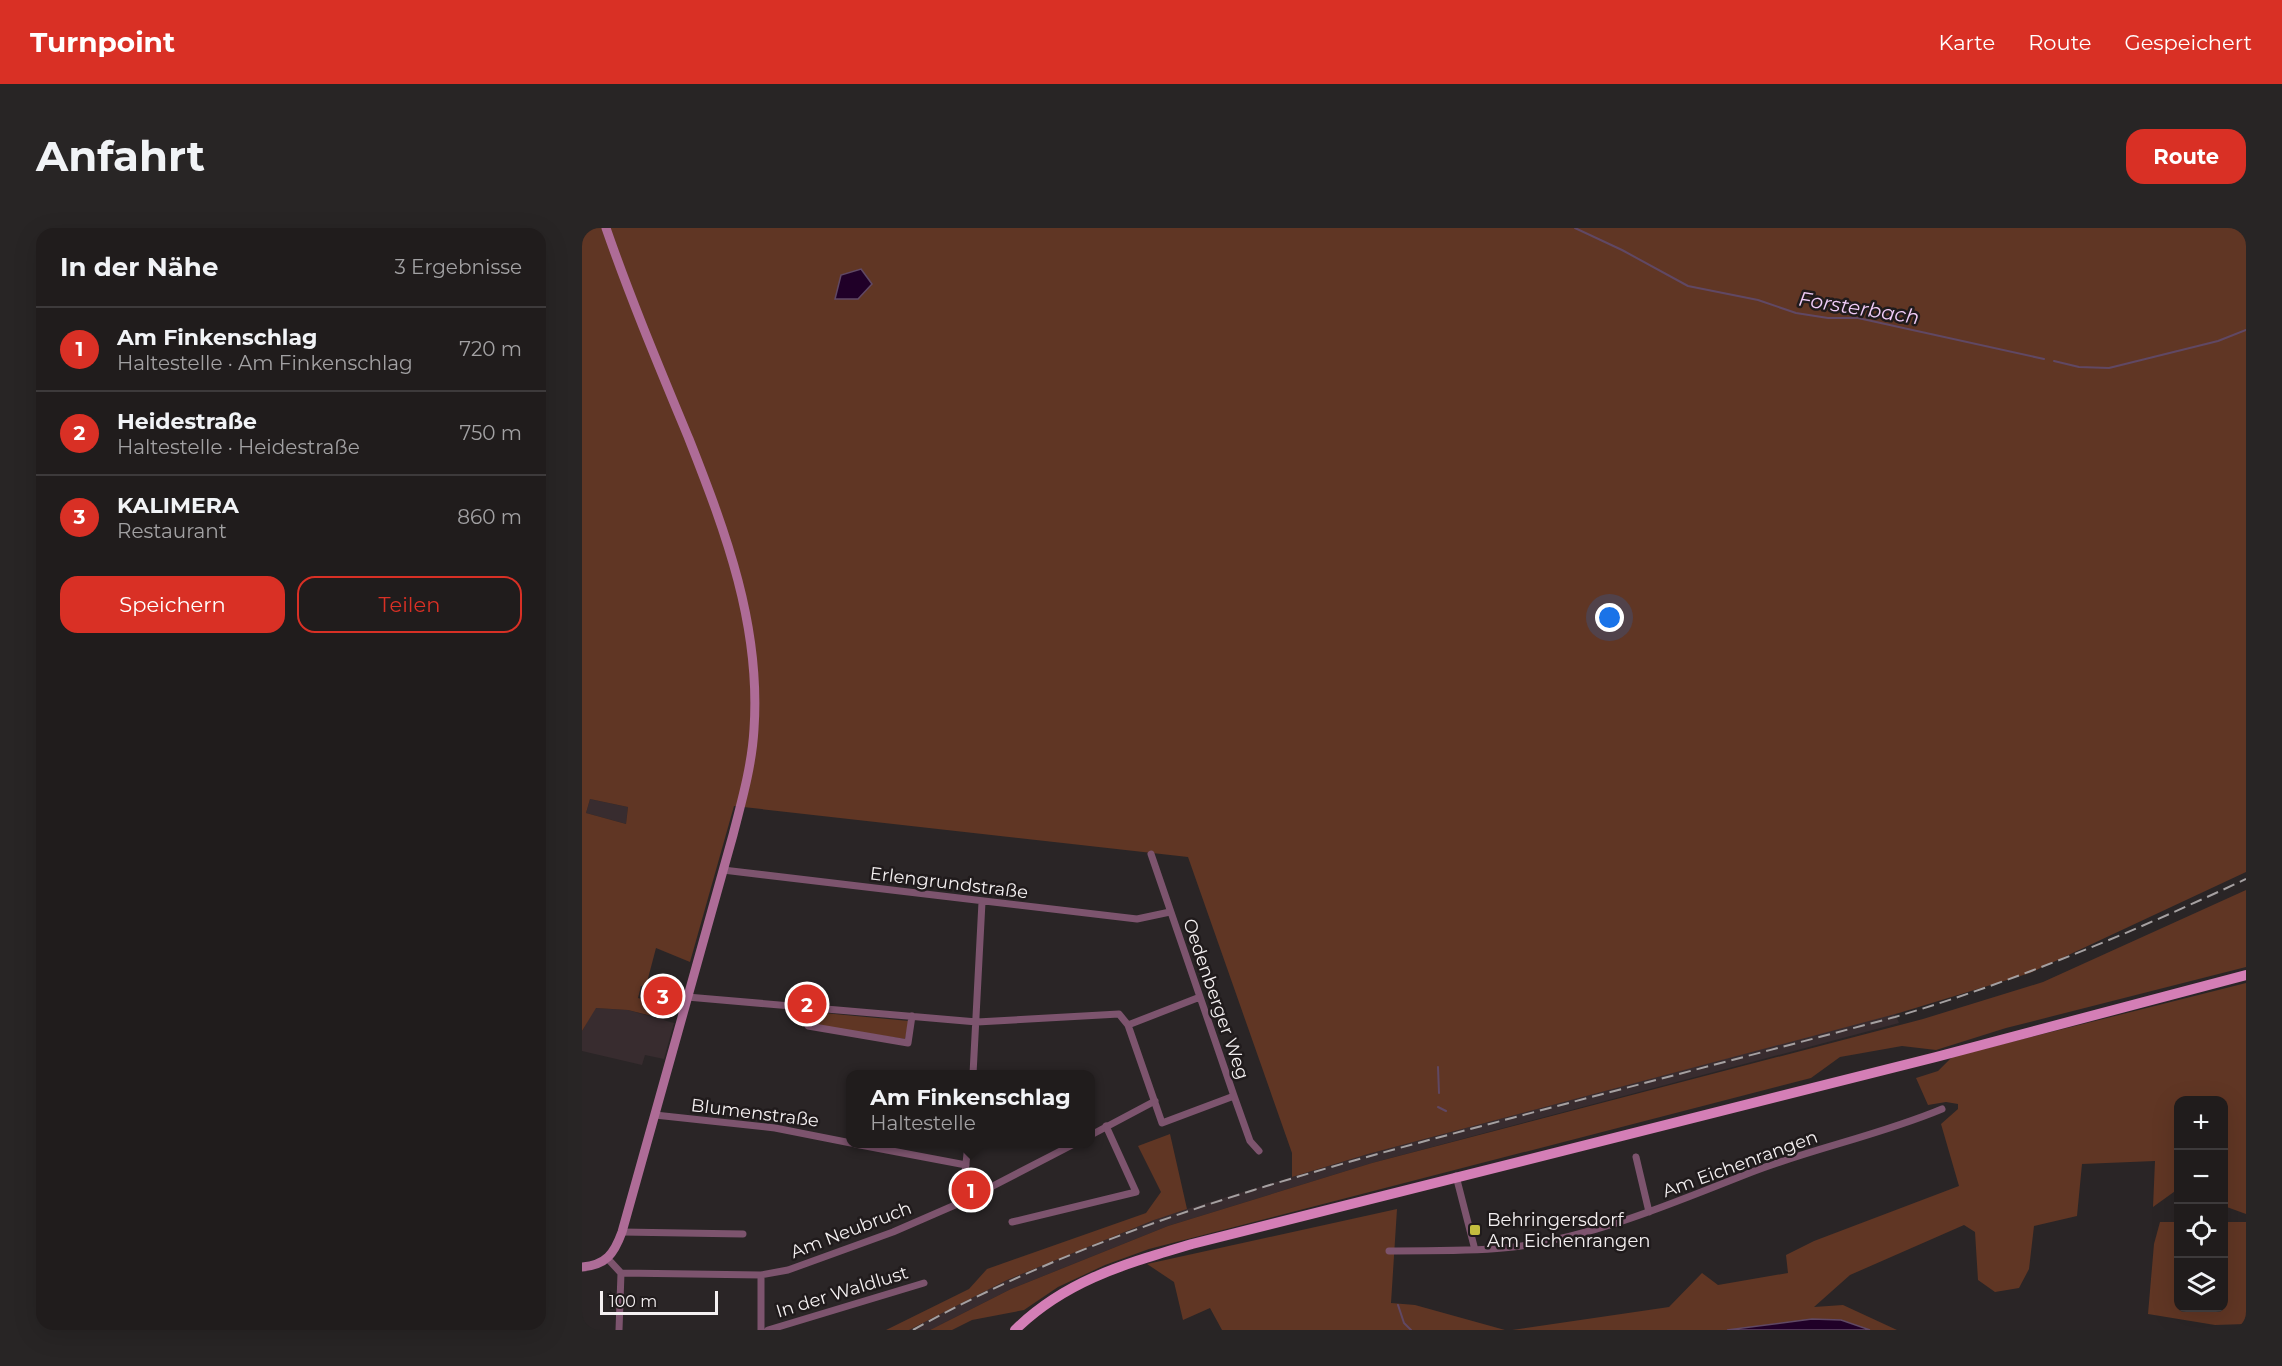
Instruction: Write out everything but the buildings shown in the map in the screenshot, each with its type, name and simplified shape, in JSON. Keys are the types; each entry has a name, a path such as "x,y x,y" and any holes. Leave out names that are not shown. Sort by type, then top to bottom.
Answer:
{"main road":[{"path":"1015,1330 1068,1288 1105,1271 1192,1244 1936,1057 2246,975"}],"street":[{"path":"582,1267 597,1265 608,1260 622,1232 744,794 752,746 755,692 748,622 742,589 717,511 606,228"},
{"name":"Oedenberger Weg","path":"1150,854 1250,1141 1259,1151"},
{"name":"Erlengrundstraße","path":"723,870 1137,919 1170,912"},
{"path":"973,1070 982,902"},
{"path":"687,998 977,1022 1119,1014 1128,1025 1162,1123 1234,1096"},
{"path":"1128,1025 1200,998"},
{"path":"808,1008 805,1017 808,1026 908,1043 912,1016"},
{"path":"1095,1133 1155,1101"},
{"name":"Am Eichenrangen","path":"1389,1251 1475,1250 1534,1243 1681,1202 1752,1172 1942,1108"},
{"name":"Blumenstraße","path":"655,1115 775,1128 846,1142"},
{"path":"1012,1222 1136,1192 1136,1187 1106,1126"},
{"name":"Blumenstraße","path":"879,1148 966,1165"},
{"path":"962,1202 968,1148"},
{"name":"Am Neubruch","path":"621,1273 761,1275 788,1270 840,1252 962,1202 1065,1148"},
{"path":"1636,1157 1648,1212"},
{"path":"1456,1176 1475,1250"},
{"path":"622,1232 743,1234"},
{"path":"608,1260 621,1273 619,1330"},
{"name":"In der Waldlust","path":"761,1275 761,1330"},
{"name":"In der Waldlust","path":"768,1330 924,1283"}],"shaded area":[{"path":"582,228 2246,228 2246,872 2030,973 1899,1013 1368,1154 1292,1177 1292,1153 1188,857 734,806 690,962 656,948 646,986 641,986 638,998 657,1004 652,1016 628,1010 596,1008 582,1031","holes":["590,799 628,807 626,824 586,813"]},
{"path":"861,269 872,284 858,299 835,299 841,275"},
{"path":"590,799 628,807 626,824 586,813"},
{"path":"2246,890 2246,967 2006,1028 1936,1050 1902,1046 1840,1057 1811,1078 1149,1249 1105,1265 1058,1287 1024,1310 972,1320 952,1330 930,1330 1011,1289 1168,1226 1372,1163 1923,1019 2043,982"},
{"path":"2246,983 2246,1214 2228,1207 2228,1096 2174,1096 2174,1192 2153,1207 2155,1161 2082,1164 2077,1216 2034,1226 2029,1269 2019,1288 1995,1292 1978,1280 1975,1232 1964,1225 1850,1275 1814,1307 1843,1305 1897,1330 1870,1330 1841,1320 1812,1319 1727,1330 1512,1330 1669,1307 1702,1273 1718,1285 1788,1273 1786,1255 1814,1241 1959,1186 1941,1124 1958,1109 1958,1104 1946,1102 1928,1105 1916,1078 1938,1071 1952,1057"},
{"path":"595,1008 628,1010 674,1023 664,1059 645,1055 642,1065 582,1051 582,1031"},
{"path":"813,1012 909,1021 905,1039 812,1025 808,1019"},
{"path":"1895,1013 1899,1023 1372,1163 1168,1226 1011,1289 930,1330 909,1330 1007,1280 1164,1216 1368,1154"},
{"path":"1170,1134 1187,1209 1154,1220 1007,1280 909,1330 886,1330 969,1289 987,1269 1146,1213 1161,1192 1138,1146"},
{"path":"1397,1209 1391,1303 1415,1305 1505,1330 1222,1330 1210,1308 1183,1320 1174,1282 1147,1264"},
{"path":"2160,1222 2174,1222 2174,1312 2228,1312 2228,1222 2246,1222 2246,1324 2215,1325 2148,1314 2154,1244"},
{"path":"1812,1319 1841,1320 1870,1330 1727,1330"}],"waterway":[{"name":"Forsterbach","path":"1575,228 1622,250 1688,286 1758,300 1796,313 1828,318 1858,318 2044,359"},
{"name":"Forsterbach","path":"2054,361 2079,367 2109,368 2218,341 2246,330"},
{"path":"1438,1067 1439,1093"},
{"path":"1438,1107 1446,1111"},
{"path":"1398,1305 1404,1323 1411,1330"}],"railway":[{"path":"913,1330 980,1295 1048,1264 1189,1211 1333,1166 1895,1017 1940,1003 2073,955 2246,879"}],"place":[{"name":"KALIMERA","path":"663,996"},
{"name":"Heidestraße","path":"807,1004"},
{"name":"Am Finkenschlag","path":"971,1190"},
{"name":"Behringersdorf Am Eichenrangen","path":"1475,1230"}]}
